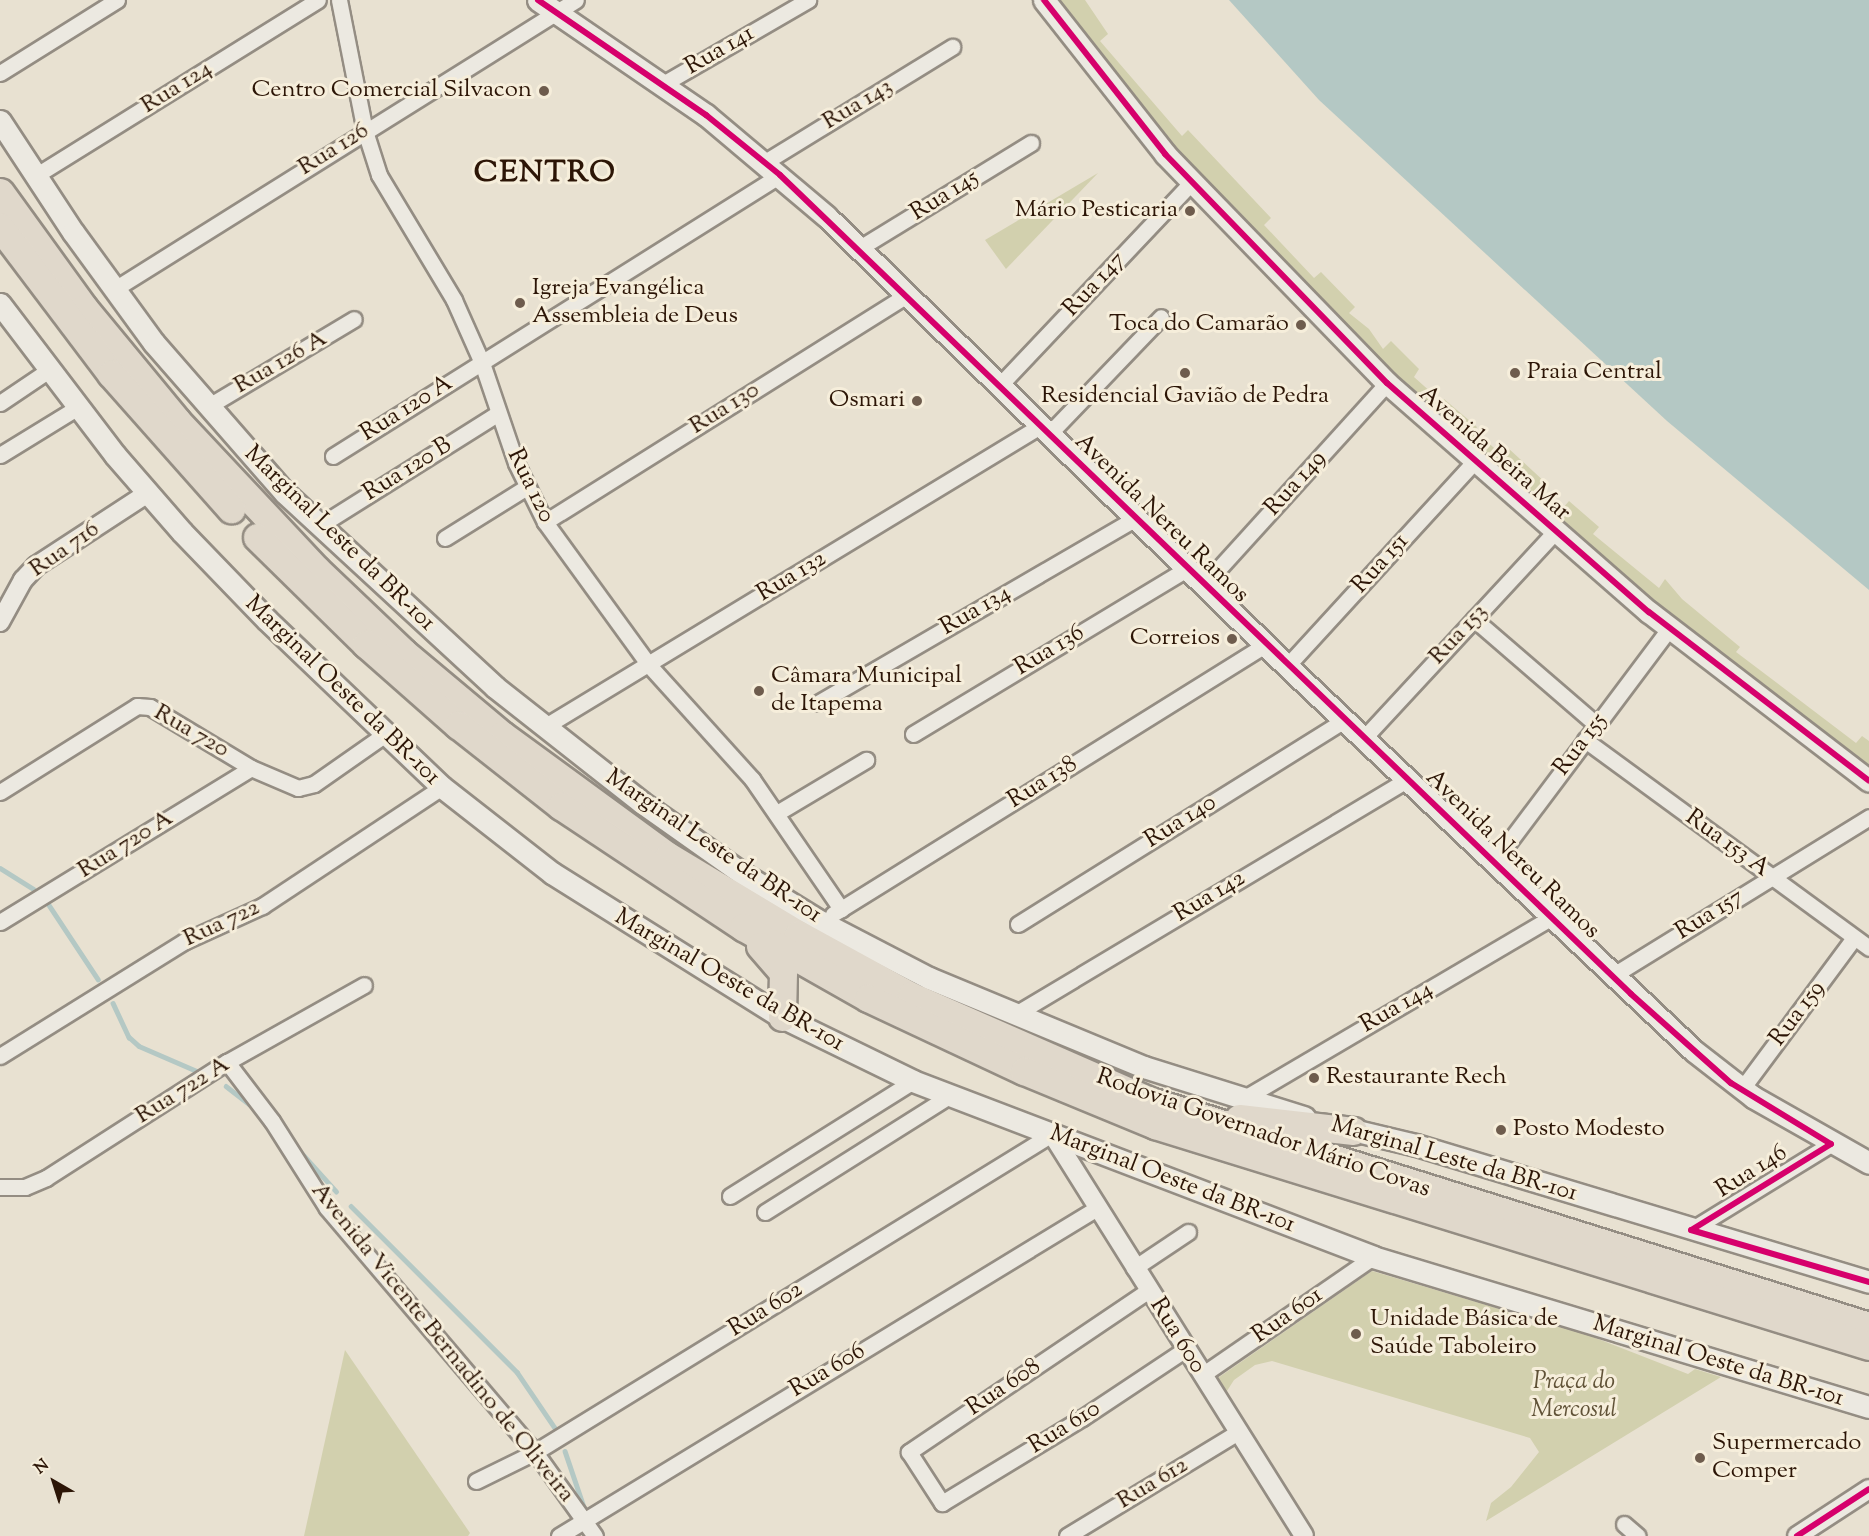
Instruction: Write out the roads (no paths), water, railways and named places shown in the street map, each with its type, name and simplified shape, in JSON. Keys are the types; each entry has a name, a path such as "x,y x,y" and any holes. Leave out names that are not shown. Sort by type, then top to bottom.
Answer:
{"highway":[{"name":"Rodovia Governador Mário Covas","path":"0,192 84,308 231,481 362,614 509,741 637,836 798,934 911,996 1097,1078 1268,1140 1869,1326"},
{"name":"Rodovia Governador Mário Covas","path":"0,227 70,323 153,424 331,611 458,725 561,806 743,927 859,993 940,1033 1155,1125 1869,1346"},
{"path":"743,927 783,972 782,1017"},
{"path":"1097,1078 1171,1095 1252,1121 1353,1131"}],"main road":[{"name":"Avenida Beira Mar","path":"1044,0 1102,78 1191,183 1387,383 1473,462 1669,629 1869,781"},
{"name":"Avenida Nereu Ramos","path":"547,6 663,84 772,168 1134,519 1612,976 1741,1090 1869,1163"},
{"name":"Marginal Leste da BR-101","path":"0,121 114,290 207,407 319,526 544,727 680,831 821,922 929,978 1144,1067 1353,1131 1416,1145 1869,1282"},
{"name":"Marginal Oeste da BR-101","path":"0,304 78,408 148,493 246,599 384,735 442,787 552,873 782,1017 913,1081 1373,1257 1869,1407"}],"street":[{"path":"0,73 117,0"},
{"name":"Rua 124","path":"35,176 318,0"},
{"name":"Rua 120","path":"339,0 365,131 383,183 446,285 482,363 497,414 527,487 546,522 648,664 752,779 841,909"},
{"name":"Rua 126","path":"114,290 365,131 547,6 576,0"},
{"name":"Rua 141","path":"663,84 808,0"},
{"name":"Rua 143","path":"482,363 952,48"},
{"name":"Rua 145","path":"858,249 1031,143"},
{"name":"Rua 147","path":"998,387 1191,183"},
{"name":"Rua 130","path":"546,522 905,296"},
{"name":"Rua 132","path":"544,727 1044,431 1161,317"},
{"name":"Rua 126 A","path":"207,407 354,319"},
{"name":"Rua 120 A","path":"333,456 482,363"},
{"path":"0,403 49,370"},
{"name":"Rua 149","path":"1204,585 1387,383"},
{"path":"0,455 78,408"},
{"name":"Rua 120 B","path":"319,526 497,414"},
{"name":"Rua 151","path":"1287,666 1473,462"},
{"path":"445,538 527,487"},
{"name":"Rua 716","path":"0,622 23,580 36,566 148,493"},
{"name":"Rua 134","path":"818,703 1134,519"},
{"name":"Rua 153","path":"1363,739 1555,532"},
{"name":"Rua 136","path":"913,734 1187,569"},
{"path":"1474,619 1597,725"},
{"name":"Rua 155","path":"1494,862 1669,629"},
{"name":"Rua 138","path":"821,922 1265,645"},
{"name":"Rua 720","path":"0,792 130,709 143,705 251,768 292,787 306,787 384,735"},
{"name":"Rua 140","path":"1018,924 1344,720"},
{"name":"Rua 153 A","path":"1585,740 1869,948"},
{"path":"777,813 866,760"},
{"name":"Rua 720 A","path":"0,922 251,768"},
{"name":"Rua 142","path":"1014,1015 1407,780"},
{"name":"Rua 722","path":"0,1056 185,941 262,906 442,787"},
{"name":"Rua 157","path":"1612,976 1869,817"},
{"name":"Rua 144","path":"1243,1099 1552,917"},
{"name":"Rua 159","path":"1741,1090 1854,938"},
{"name":"Rua 722 A","path":"0,1187 25,1187 46,1178 227,1062 364,985"},
{"name":"Avenida Vicente Bernadino de Oliveira","path":"227,1062 272,1121 327,1208 535,1452 595,1536"},
{"path":"730,1196 913,1081"},
{"path":"765,1212 951,1095"},
{"name":"Rua 602","path":"476,1481 535,1452 1052,1134"},
{"name":"Rua 600","path":"1052,1134 1304,1536"},
{"name":"Rua 146","path":"1691,1230 1831,1143"},
{"name":"Rua 606","path":"559,1536 1097,1208"},
{"path":"1134,1268 1188,1232"},
{"name":"Rua 601","path":"1202,1375 1373,1257"},
{"name":"Rua 608","path":"942,1503 909,1452 1149,1290"},
{"name":"Rua 610","path":"942,1503 1082,1418 1186,1349"},
{"name":"Rua 612","path":"1068,1536 1238,1432"},
{"path":"1797,1536 1869,1489"},
{"path":"1624,1524 1638,1536"}],"waterway":[{"path":"0,868 33,889"},
{"path":"49,905 98,979"},
{"path":"113,1003 129,1037 139,1046 199,1072"},
{"path":"226,1086 252,1106"},
{"path":"298,1149 336,1191"},
{"path":"351,1206 517,1372 555,1428"},
{"path":"565,1451 585,1510"}],"place":[{"name":"Centro Comercial Silvacon","path":"544,91"},
{"name":"Mário Pesticaria","path":"1190,211"},
{"name":"Igreja Evangélica Assembleia de Deus","path":"520,303"},
{"name":"Toca do Camarão","path":"1301,325"},
{"name":"Residencial Gavião de Pedra","path":"1185,373"},
{"name":"Praia Central","path":"1515,373"},
{"name":"Osmari","path":"917,401"},
{"name":"Correios","path":"1232,639"},
{"name":"Câmara Municipal de Itapema","path":"759,691"},
{"name":"Restaurante Rech","path":"1314,1078"},
{"name":"Posto Modesto","path":"1501,1130"},
{"name":"Unidade Básica de Saúde Taboleiro","path":"1356,1334"},
{"name":"Supermercado Comper","path":"1700,1458"}],"district":[{"name":"CENTRO","path":"545,174"}],"park label":[{"name":"Praça do Mercosul","path":"1574,1397"}]}
